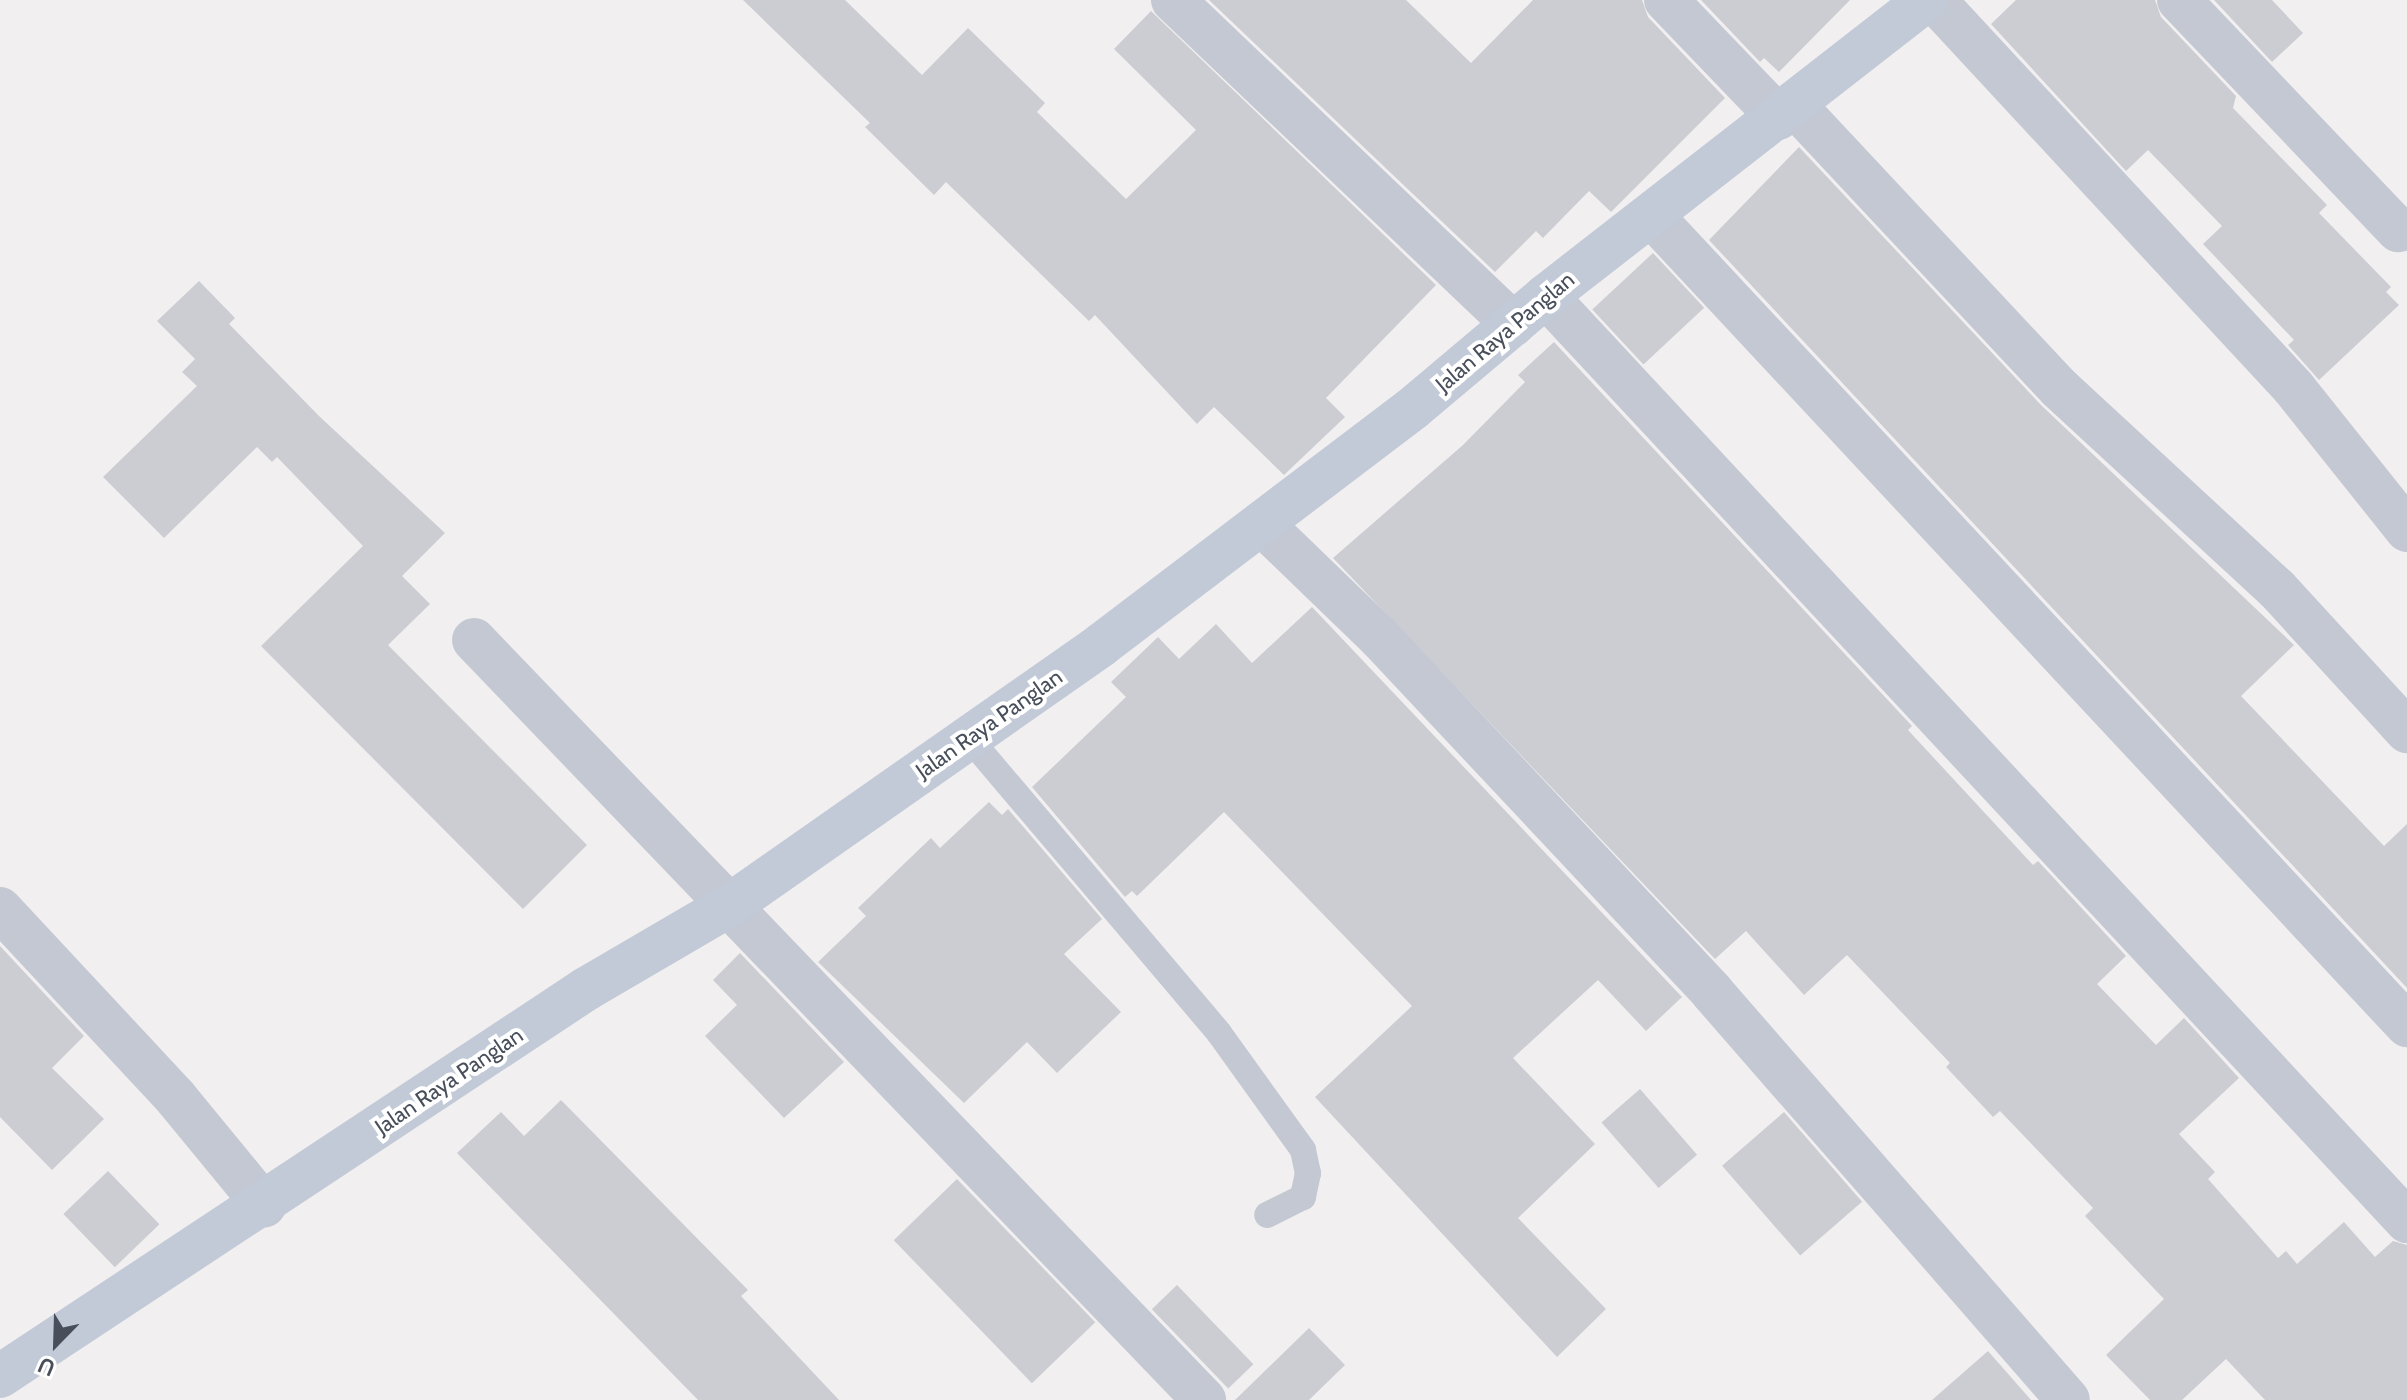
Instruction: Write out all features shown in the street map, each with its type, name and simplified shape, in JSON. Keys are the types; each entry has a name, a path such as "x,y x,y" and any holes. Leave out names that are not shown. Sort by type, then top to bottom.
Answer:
{"street":[{"path":"1173,0 1513,324"},
{"path":"1666,0 1787,112 2059,388 2277,589 2407,731"},
{"name":"Jalan Raya Panglan","path":"0,1376 264,1205 586,989 730,905 969,738 1262,524 1412,409 1546,296 1787,112 1926,0"},
{"path":"1934,0 2293,387 2407,530"},
{"path":"2179,0 2398,230"},
{"path":"1652,216 2407,1025"},
{"path":"1546,296 2407,1221"},
{"path":"1262,524 1380,638 1712,992 2068,1400"},
{"path":"474,640 1204,1400"},
{"path":"0,909 176,1098 264,1205"}],"lane":[{"path":"969,738 1219,1033 1303,1150 1308,1173 1303,1197 1267,1215"}],"building":[{"path":"743,0 845,0 922,75 968,28 1045,103 1037,112 1126,199 1196,130 1114,49 1151,11 1436,285 1326,398 1345,417 1284,475 1214,407 1197,424 1095,315 1089,321 946,182 934,195 865,127 870,123"},
{"path":"1209,0 1406,0 1471,63 1533,0 1642,0 1648,17 1725,98 1611,212 1589,191 1543,238 1536,231 1495,272"},
{"path":"1701,0 1850,0 1779,72 1764,58 1760,62"},
{"path":"2016,0 2155,0 2161,17 2236,96 2233,108 2327,205 2319,213 2391,287 2386,292 2399,305 2319,380 2288,345 2294,340 2203,244 2222,226 2148,150 2126,171 1991,24"},
{"path":"2214,0 2272,0 2303,33 2272,62"},
{"path":"1799,147 2041,405 2294,645 2241,696 2384,846 2407,824 2407,988 1709,240"},
{"path":"1653,253 1704,308 1643,364 1592,310"},
{"path":"199,281 235,318 229,324 319,416 445,533 402,576 430,604 388,645 587,845 523,909 261,646 363,546 277,457 272,462 257,447 164,538 103,477 197,386 182,372 195,359 157,321"},
{"path":"1554,342 1912,726 1908,730 2033,865 2038,861 2126,956 2097,984 2156,1045 2184,1018 2239,1078 2179,1134 2215,1172 2208,1179 2278,1258 2286,1251 2297,1264 2344,1222 2375,1257 2393,1241 2407,1245 2407,1400 2265,1400 2226,1359 2182,1400 2150,1400 2106,1355 2164,1299 2085,1216 2093,1208 2000,1111 1993,1117 1946,1067 1950,1063 1847,955 1804,995 1746,931 1715,959 1333,558 1463,445 1525,382 1518,375"},
{"path":"1312,607 1682,997 1646,1031 1598,980 1513,1058 1595,1144 1518,1218 1606,1309 1557,1357 1315,1097 1412,1006 1224,812 1137,896 1132,891 1125,897 1032,787 1126,697 1111,682 1158,637 1179,659 1216,624 1252,663"},
{"path":"989,802 1002,815 1008,809 1102,919 1064,954 1121,1012 1057,1073 1027,1042 964,1103 818,962 866,916 858,908 931,838 940,848"},
{"path":"0,946 84,1036 52,1068 104,1119 52,1170 0,1117"},
{"path":"740,953 844,1062 784,1118 705,1036 737,1005 713,980"},
{"path":"1640,1089 1697,1155 1659,1188 1602,1122"},
{"path":"561,1100 748,1290 741,1296 839,1400 698,1400 457,1153 501,1112 524,1136"},
{"path":"1784,1112 1862,1202 1800,1256 1722,1166"},
{"path":"108,1171 159,1224 115,1267 63,1214"},
{"path":"957,1179 1095,1322 1032,1383 894,1240"},
{"path":"1177,1285 1253,1364 1228,1388 1152,1309"},
{"path":"1309,1328 1345,1365 1309,1400 1235,1400"},
{"path":"1988,1351 2031,1400 1932,1400"}]}
